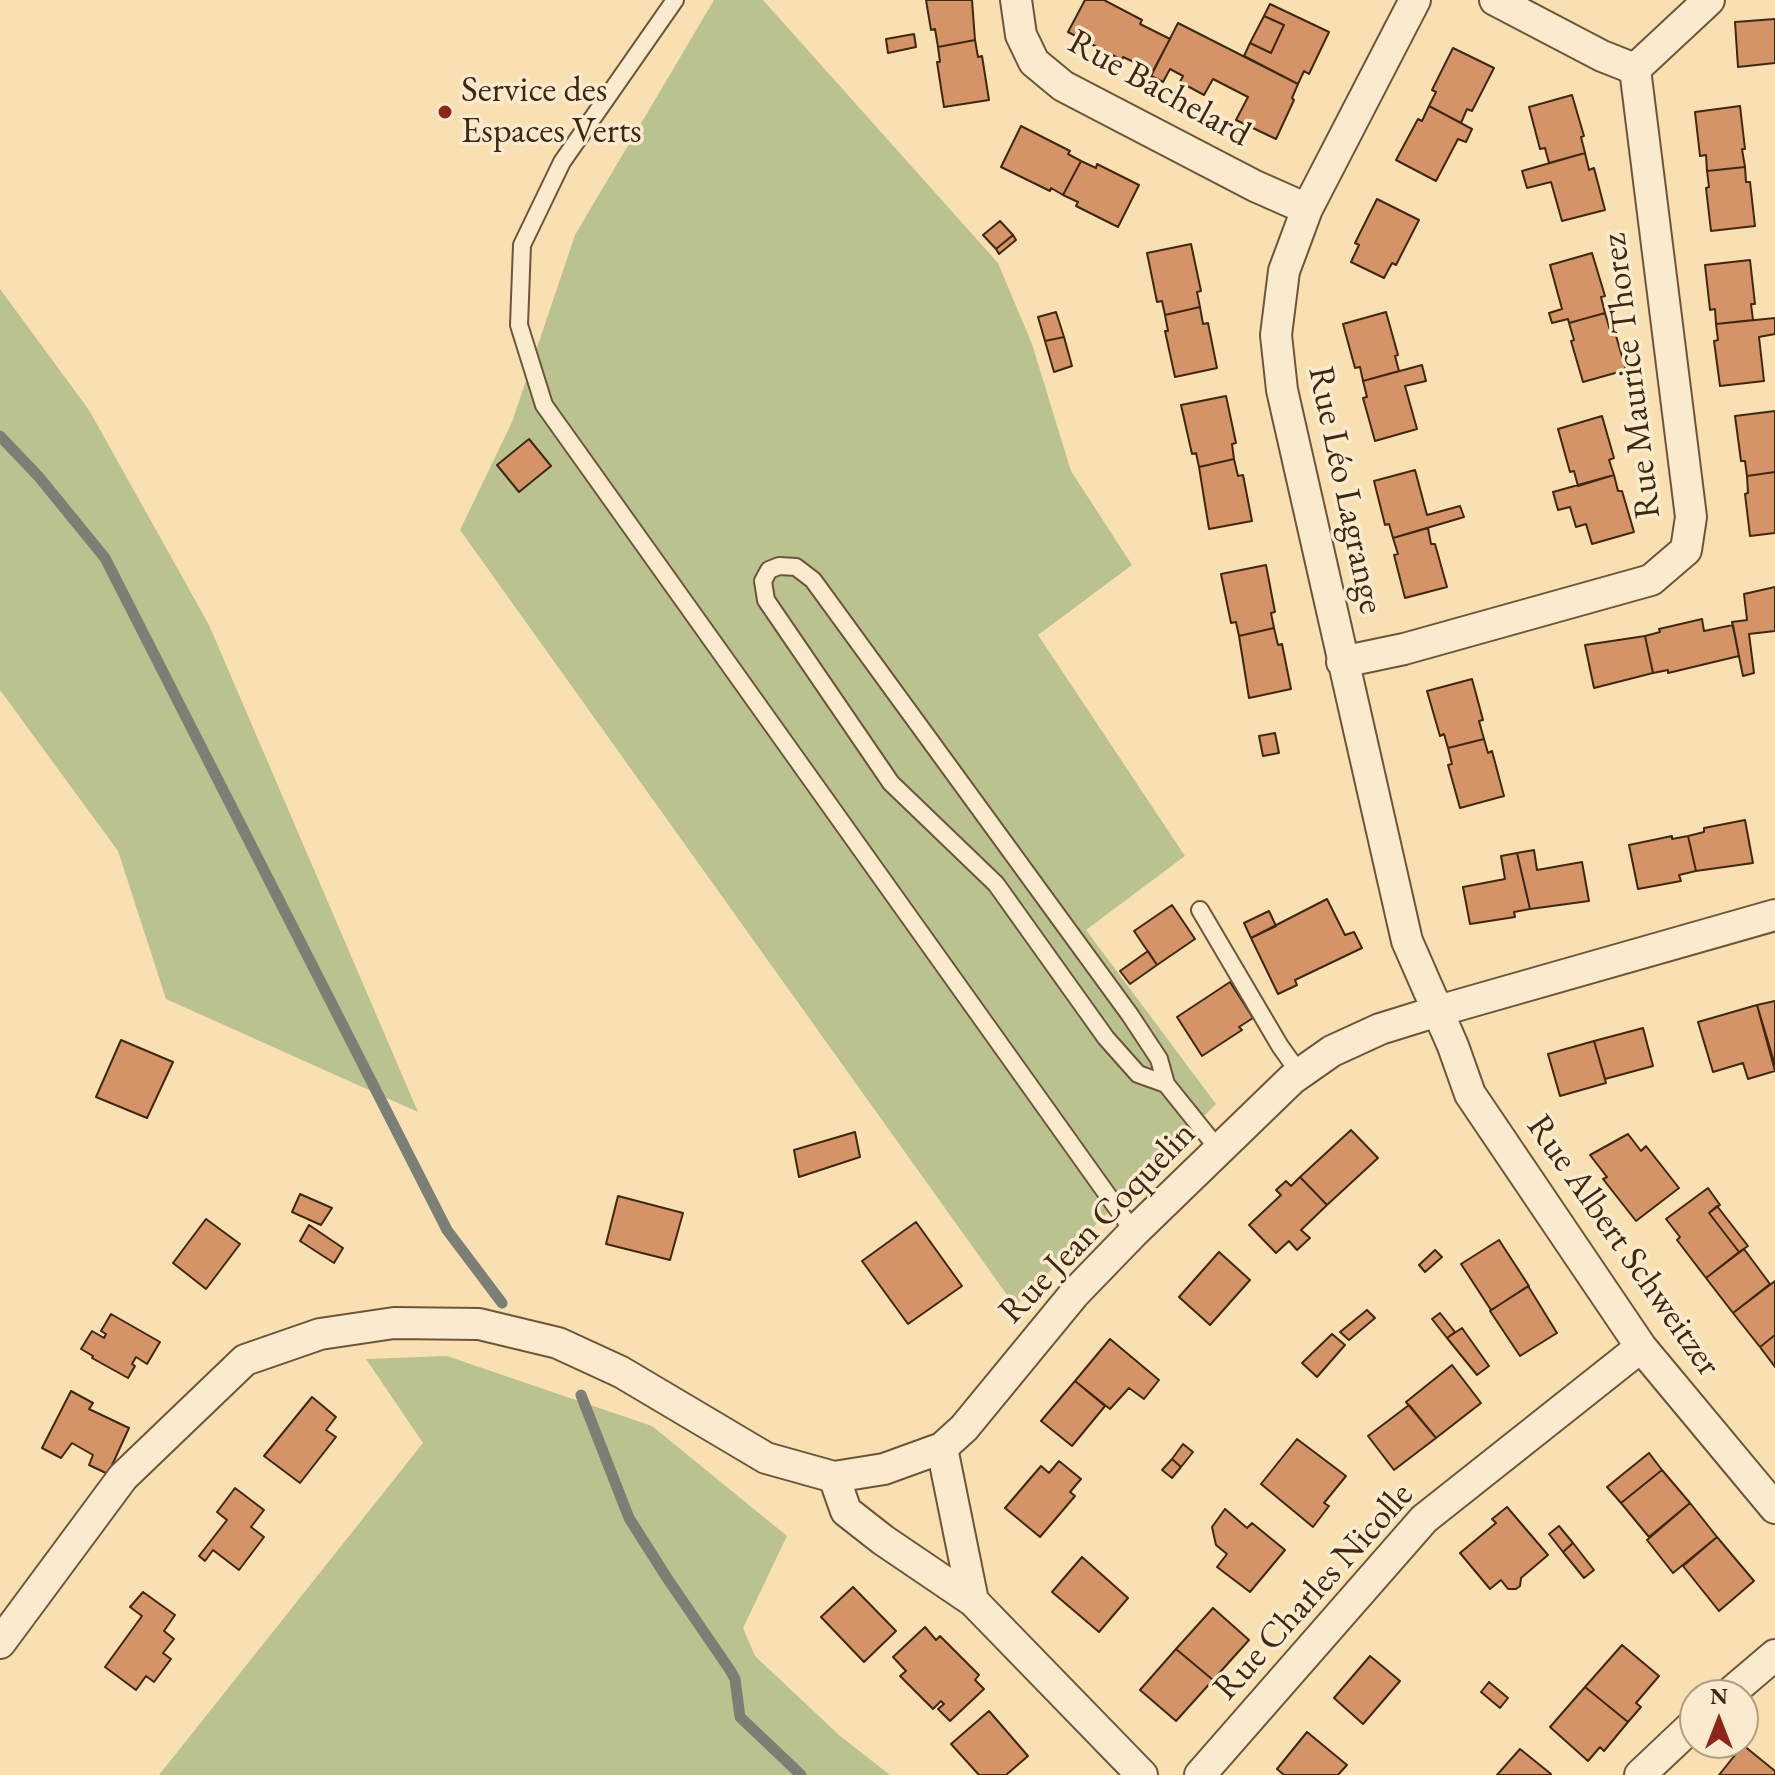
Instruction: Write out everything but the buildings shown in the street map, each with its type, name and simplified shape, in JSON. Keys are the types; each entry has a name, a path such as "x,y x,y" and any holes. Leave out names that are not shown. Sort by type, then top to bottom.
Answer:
{"street":[{"name":"Rue Bachelard","path":"1016,0 1021,35 1034,62 1063,86 1255,186 1307,209"},
{"name":"Rue Léo Lagrange","path":"1415,0 1307,209 1284,271 1276,335 1282,390 1407,941 1438,1011"},
{"path":"1495,0 1602,56 1635,69 1709,0"},
{"name":"Rue Maurice Thorez","path":"1342,662 1404,649 1651,580 1686,550 1691,517 1635,69"},
{"name":"Rue Jean Coquelin","path":"0,1643 123,1477 245,1360 320,1334 394,1323 479,1324 558,1343 621,1372 766,1458 834,1477 884,1469 942,1448 964,1428 1075,1293 1134,1232 1300,1074 1332,1051 1380,1029 1438,1011 1775,915"},
{"name":"Rue Albert Schweitzer","path":"1438,1011 1470,1094 1641,1347 1775,1508"},
{"name":"Rue Charles Nicolle","path":"1200,1775 1424,1519 1641,1347"},
{"path":"942,1448 973,1601"},
{"path":"834,1477 846,1511 973,1601 1142,1775"},
{"path":"1747,1679 1775,1655"},
{"path":"1640,1775 1679,1738"}],"lane":[{"path":"675,0 562,162 522,245 519,325 544,405 1134,1232"},
{"path":"1166,1084 1138,1074 1106,1038 996,884 891,783 766,600 763,581 769,570 779,566 796,567 813,580 1130,1015 1159,1059 1166,1084 1219,1150"},
{"path":"1200,910 1280,1046 1300,1074"}],"green space":[{"path":"714,0 763,0 998,263 1032,344 1071,471 1132,565 1038,635 1185,856 1086,930 1216,1104 1015,1306 460,530 512,422 575,235"},
{"path":"0,289 89,410 209,625 418,1112 166,999 118,851 0,690"},
{"path":"447,1356 652,1426 787,1536 743,1628 755,1656 839,1735 890,1775 159,1775 423,1443 366,1359"}],"waterway":[{"path":"0,436 39,477 105,558 447,1230 502,1303"},
{"path":"581,1395 629,1518 735,1679 740,1717 801,1775"}],"place":[{"name":"Service des Espaces Verts","path":"445,112"}]}
